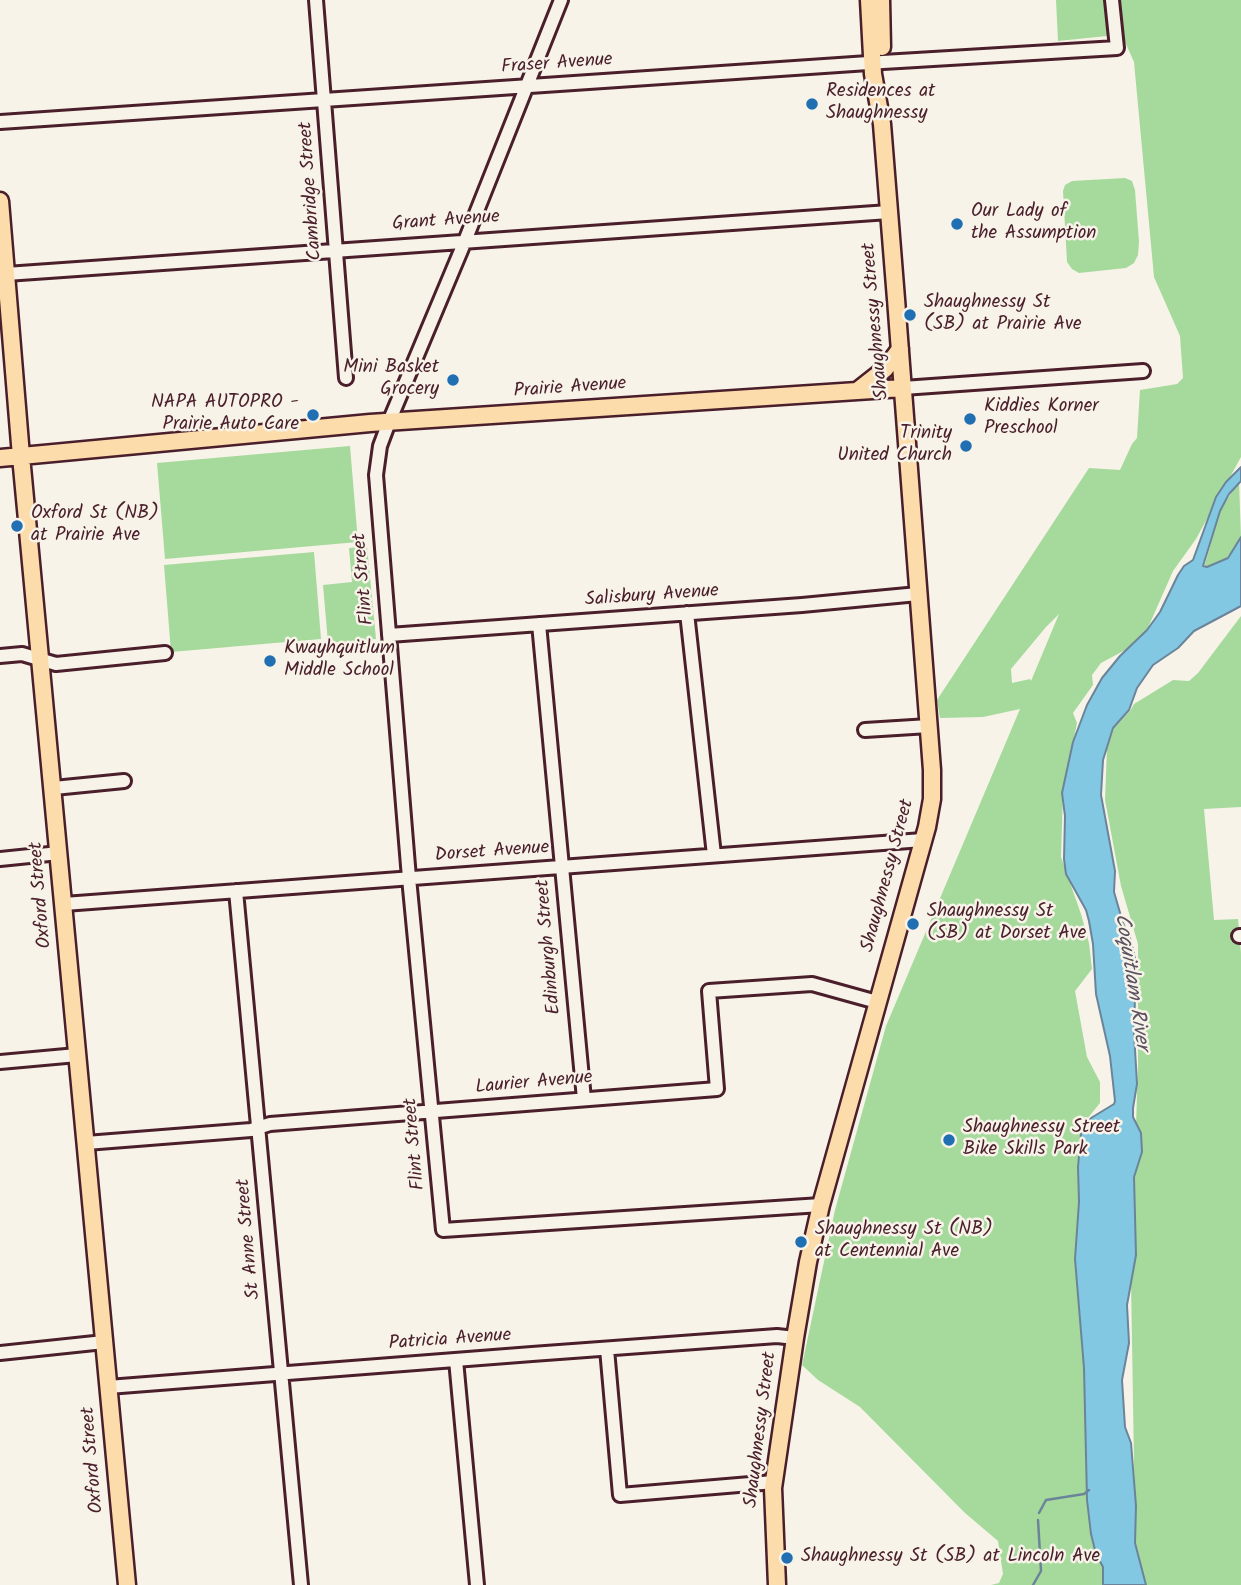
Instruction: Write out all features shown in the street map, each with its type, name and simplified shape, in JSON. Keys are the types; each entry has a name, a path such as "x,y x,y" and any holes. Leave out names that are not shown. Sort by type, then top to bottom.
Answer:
{"main road":[{"name":"Shaughnessy Street","path":"777,1585 772,1506 794,1338 821,1205 923,840 932,799 929,726 878,62 869,0"},
{"name":"Shaughnessy Street","path":"878,62 881,0"},
{"name":"Oxford Street","path":"0,201 21,456 127,1585"},
{"path":"857,391 885,369 900,349"},
{"name":"Prairie Avenue","path":"0,458 389,422 903,388"}],"street":[{"name":"Cambridge Street","path":"316,0 346,378"},
{"name":"Flint Street","path":"561,0 389,422 380,446 376,475 409,878 443,1230 821,1205"},
{"name":"Fraser Avenue","path":"0,122 1116,48 1112,0"},
{"name":"Grant Avenue","path":"6,274 889,212"},
{"name":"Prairie Avenue","path":"903,388 1143,371"},
{"name":"Salisbury Avenue","path":"389,635 918,594"},
{"path":"687,613 714,855"},
{"name":"Edinburgh Street","path":"539,624 584,1100"},
{"path":"0,656 22,654 56,664 165,653"},
{"path":"865,730 929,726"},
{"path":"54,789 124,781"},
{"name":"Dorset Avenue","path":"64,904 923,840"},
{"path":"0,859 59,853"},
{"name":"St Anne Street","path":"236,891 301,1585"},
{"name":"Laurier Avenue","path":"86,1143 270,1124 717,1089 709,991 812,984 877,1002"},
{"path":"0,1062 77,1055"},
{"name":"Patricia Avenue","path":"108,1387 777,1336 794,1338"},
{"path":"0,1353 104,1342"},
{"path":"607,1349 620,1495 774,1482"},
{"path":"456,1360 477,1585"}],"green space":[{"path":"1056,0 1104,0 1107,36 1058,41"},
{"path":"1119,0 1241,0 1241,457 1196,539 1173,571 1147,630 1129,648 1101,663 1092,675 1093,685 1073,713 1077,723 1063,793 1061,857 1081,914 1089,943 1092,969 1075,991 1087,1057 1100,1082 1100,1103 1083,1124 1078,1153 1108,1585 991,1585 999,1583 1003,1574 998,1541 965,1513 860,1407 818,1380 802,1365 835,1210 886,1026 1020,709 983,717 940,718 937,700 1089,468 1120,470 1137,438 1140,390 1177,384 1183,378 1180,336 1154,277 1134,62 1122,35","holes":["1059,614 1031,681 1012,683 1011,669"]},
{"path":"1125,178 1132,181 1135,190 1138,255 1134,263 1126,268 1079,273 1067,262 1063,191 1065,185 1072,181"},
{"path":"350,446 358,542 165,559 157,463"},
{"path":"1239,481 1241,537 1227,558 1204,568 1220,511"},
{"path":"367,546 376,639 328,643 323,585 352,582 349,548"},
{"path":"314,552 321,639 171,652 164,565"},
{"path":"1241,616 1241,807 1204,809 1214,920 1238,919 1241,953 1241,1585 1136,1585 1131,1281 1138,1064 1138,944 1121,886 1105,800 1107,748 1114,728 1134,704 1173,680 1189,681"}],"water":[{"name":"Coquitlam River","path":"1241,467 1241,481 1229,494 1220,511 1203,566 1207,567 1228,558 1241,537 1241,606 1194,631 1178,648 1153,665 1137,688 1129,710 1113,728 1103,760 1101,795 1115,871 1114,892 1136,962 1134,1032 1137,1084 1133,1117 1141,1133 1142,1152 1134,1177 1136,1255 1127,1305 1129,1343 1122,1380 1125,1427 1131,1443 1136,1506 1135,1543 1146,1585 1103,1585 1103,1567 1096,1554 1091,1534 1087,1500 1084,1368 1075,1259 1081,1134 1091,1118 1115,1101 1110,1056 1096,994 1089,921 1086,910 1066,874 1062,793 1073,742 1087,705 1102,678 1147,630 1160,612 1178,575 1184,566 1193,560 1216,497"}],"waterway":[{"path":"1039,1513 1046,1500 1084,1494 1089,1490"},
{"path":"1033,1585 1041,1571 1038,1520"}],"place":[{"name":"Residences at Shaughnessy","path":"812,104"},
{"name":"Our Lady of the Assumption","path":"957,224"},
{"name":"Shaughnessy St (SB) at Prairie Ave","path":"910,315"},
{"name":"Mini Basket Grocery","path":"453,380"},
{"name":"NAPA AUTOPRO - Prairie Auto Care","path":"313,415"},
{"name":"Kiddies Korner Preschool","path":"970,419"},
{"name":"Trinity United Church","path":"966,446"},
{"name":"Oxford St (NB) at Prairie Ave","path":"17,526"},
{"name":"Kwayhquitlum Middle School","path":"270,661"},
{"name":"Shaughnessy St (SB) at Dorset Ave","path":"913,924"},
{"name":"Shaughnessy Street Bike Skills Park","path":"949,1140"},
{"name":"Shaughnessy St (NB) at Centennial Ave","path":"801,1242"},
{"name":"Shaughnessy St (SB) at Lincoln Ave","path":"787,1558"}]}
